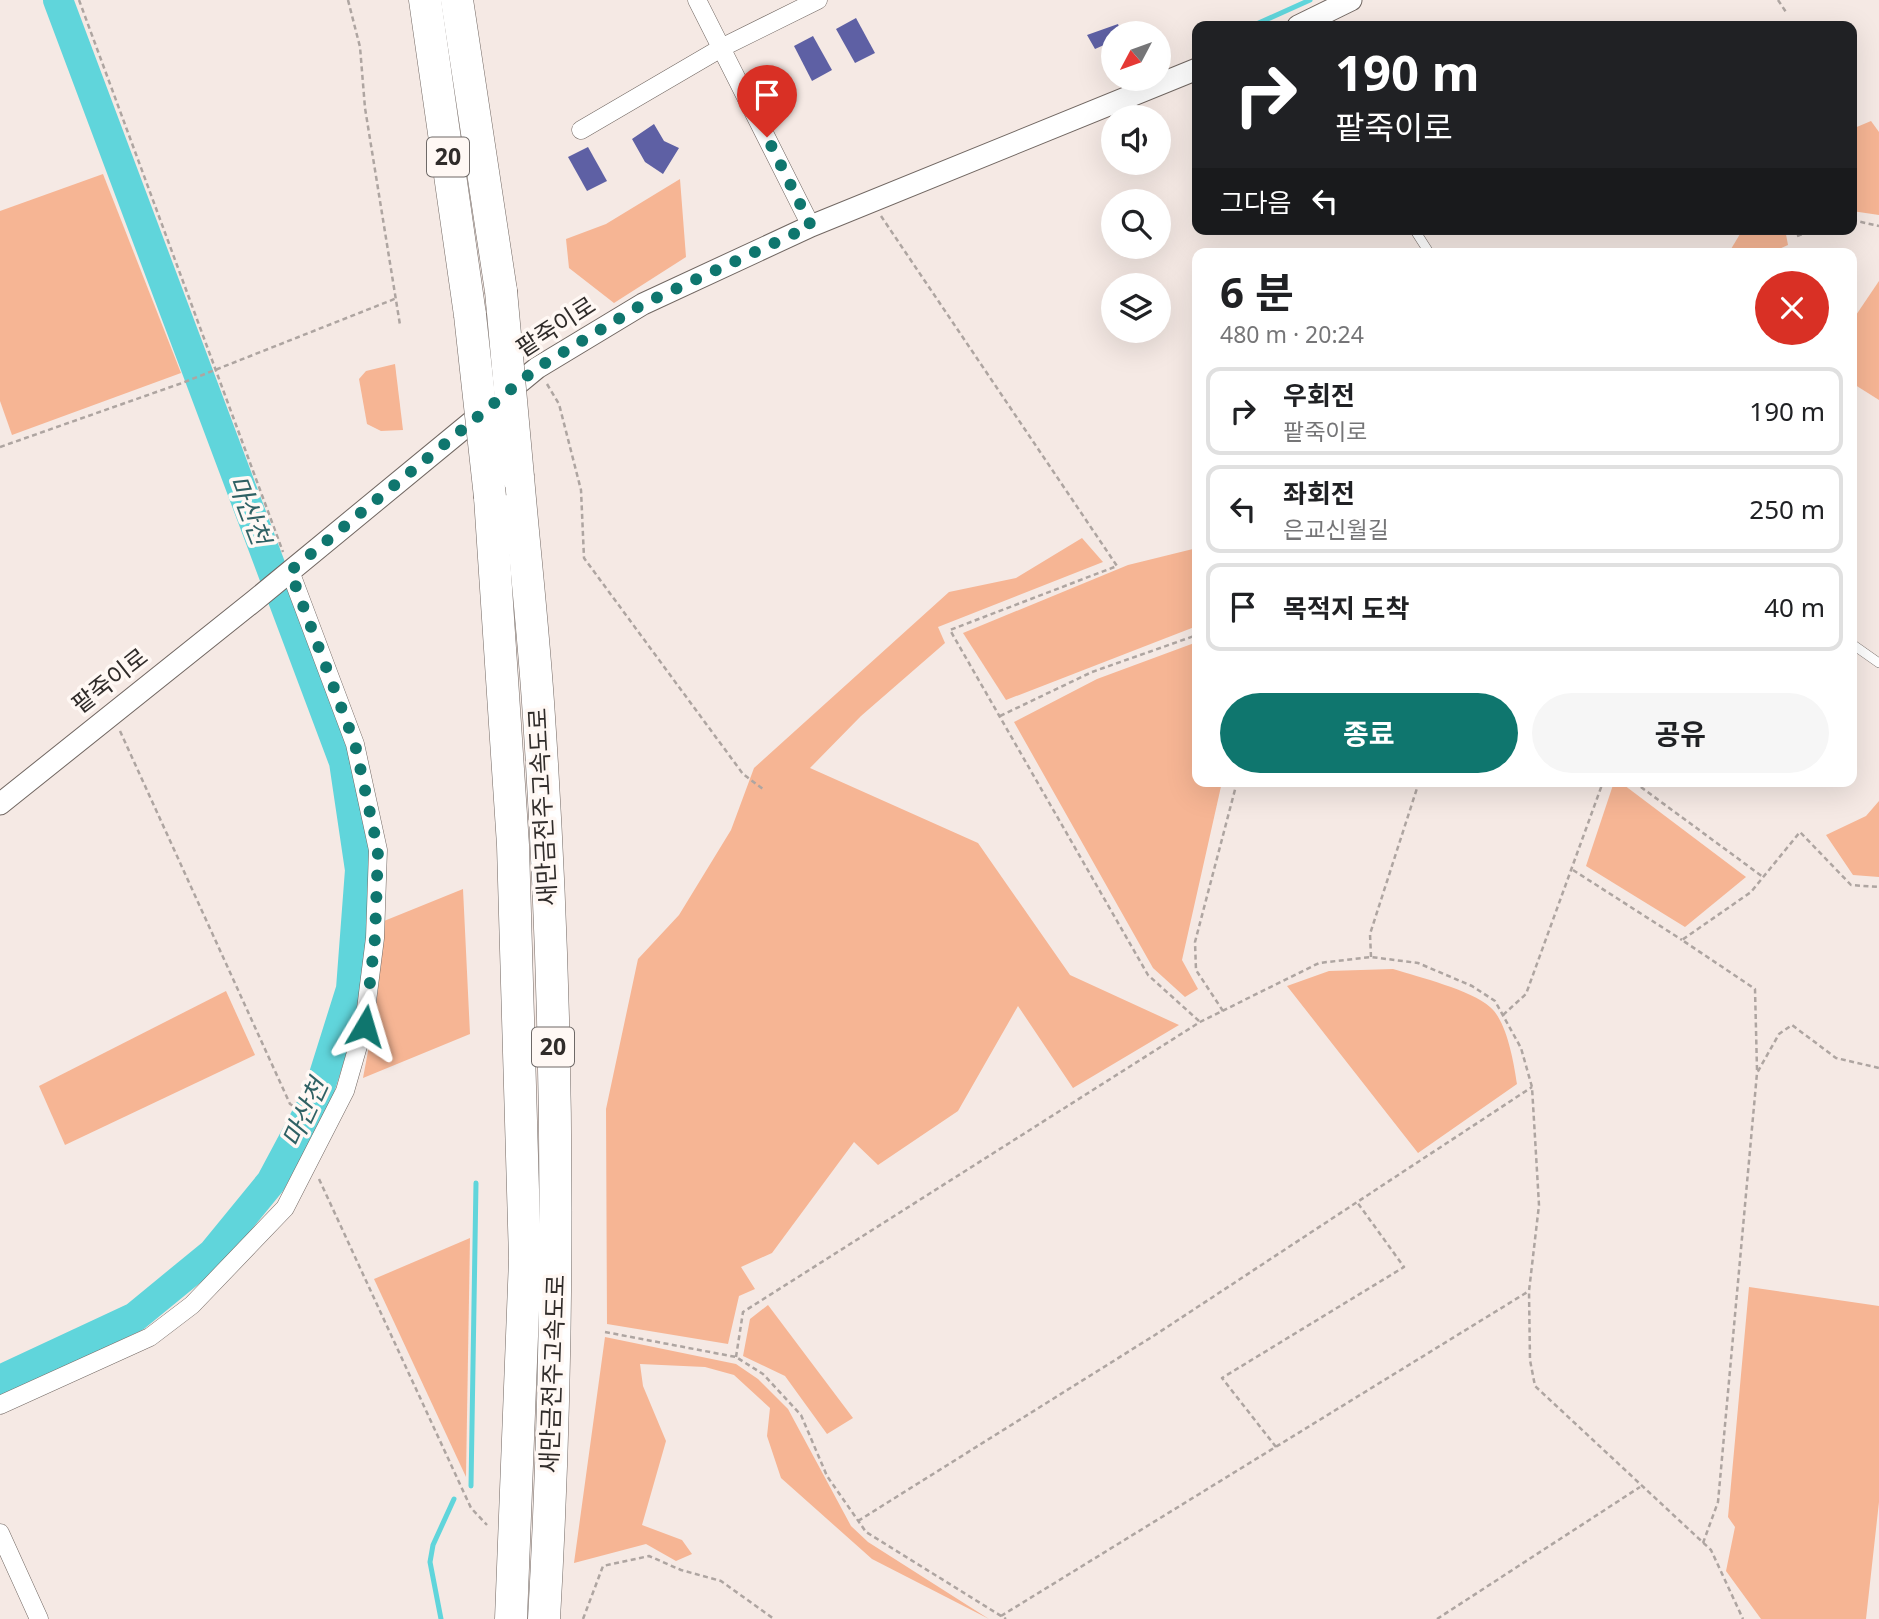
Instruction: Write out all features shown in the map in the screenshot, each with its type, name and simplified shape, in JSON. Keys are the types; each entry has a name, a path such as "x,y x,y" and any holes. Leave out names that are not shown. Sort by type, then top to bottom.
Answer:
{"highway":[{"name":"새만금전주고속도로","path":"425,0 470,315 490,497 513,845 525,1259 512,1619"},
{"name":"새만금전주고속도로","path":"457,0 501,290 539,717 551,970 557,1276 544,1619"}],"street":[{"path":"697,0 811,226"},
{"path":"1308,21 1351,0"},
{"path":"580,130 723,47 806,3"},
{"name":"팥죽이로","path":"0,804 111,712 262,595 537,368 643,304 811,226 1192,71"},
{"path":"0,1405 150,1337 192,1305 285,1208 330,1126 345,1091 365,1026 375,938 378,850 355,744 288,573"},
{"path":"0,1533 39,1619"}],"lane":[{"path":"1857,648 1879,663"}],"path":[{"path":"79,0 217,369 288,573"},
{"path":"348,0 360,47 365,108 400,325"},
{"path":"1778,0 1786,12"},
{"path":"872,201 1117,566 950,630 1148,975 1200,1022"},
{"path":"1857,221 1879,226"},
{"path":"0,447 182,383 397,298"},
{"path":"537,368 559,404 581,490 584,558 743,775 763,789"},
{"path":"999,716 1092,672 1192,637"},
{"path":"111,712 290,1104 330,1126"},
{"path":"1223,1011 1196,970 1195,942 1236,787"},
{"path":"1371,957 1370,934 1417,787"},
{"path":"1503,1015 1526,995 1601,787"},
{"path":"1641,787 1763,877"},
{"path":"1682,940 1751,892 1800,832 1851,885 1879,887"},
{"path":"1571,869 1755,989 1757,1073 1718,1502 1703,1543"},
{"path":"736,1357 743,1312 1200,1022 1319,962 1371,957 1419,963 1472,986 1495,1001 1521,1048 1532,1087 1539,1205 1529,1291 1530,1360 1535,1386 1640,1487 1711,1550 1742,1619"},
{"path":"1757,1073 1779,1034 1792,1025 1836,1058 1879,1068"},
{"path":"858,1521 1155,1335 1532,1087"},
{"path":"311,1162 471,1508 487,1525"},
{"path":"1276,1447 1222,1378 1404,1267 1357,1202"},
{"path":"1001,1616 1529,1291"},
{"path":"605,1332 736,1357 763,1374 801,1415 827,1476 866,1532 1006,1619"},
{"path":"1437,1619 1640,1487"},
{"path":"583,1619 603,1566 649,1556 681,1570 721,1581 774,1619"}],"shaded area":[{"path":"1871,121 1879,132 1879,215 1857,212 1857,127"},
{"path":"103,174 181,373 12,435 0,401 0,211"},
{"path":"680,179 686,257 614,303 569,268 566,239 606,224"},
{"path":"1739,235 1786,235 1788,245 1781,248 1732,248"},
{"path":"1879,281 1879,400 1857,386 1857,314"},
{"path":"395,364 403,430 381,431 367,424 359,379 366,371"},
{"path":"1082,538 1103,562 938,627 945,643 861,716 810,768 978,843 1070,975 1179,1025 1073,1088 1018,1006 958,1111 878,1165 854,1142 772,1253 741,1267 755,1289 739,1296 728,1344 607,1324 606,1109 638,959 679,915 731,830 754,768 949,592 1016,578"},
{"path":"1192,549 1192,628 1006,700 963,633 1128,565"},
{"path":"1192,644 1192,787 1221,787 1182,960 1198,989 1185,997 1153,968 1014,722 1097,679"},
{"path":"1612,787 1627,787 1746,877 1685,927 1586,866"},
{"path":"1879,801 1879,877 1853,875 1826,835 1866,816"},
{"path":"463,889 470,1034 363,1078 376,1009 384,921"},
{"path":"1393,969 1458,990 1490,1007 1505,1032 1517,1084 1418,1153 1287,986 1329,971"},
{"path":"226,991 255,1055 65,1145 39,1086"},
{"path":"470,1238 466,1477 374,1279"},
{"path":"1749,1287 1879,1306 1879,1502 1866,1619 1761,1619 1726,1571 1735,1527 1728,1517"},
{"path":"768,1305 853,1418 827,1434 785,1376 743,1356 750,1319"},
{"path":"605,1337 736,1364 758,1379 788,1409 851,1526 868,1542 989,1619 872,1559 781,1478 767,1436 770,1408 734,1375 705,1367 640,1364 643,1386 666,1441 642,1525 682,1540 692,1554 676,1561 646,1544 574,1563"}],"building":[{"path":"856,18 875,53 855,63 836,29"},
{"path":"1101,30 1101,46 1095,49 1087,35"},
{"path":"813,36 832,70 812,81 794,46"},
{"path":"654,124 664,141 679,148 663,174 645,162 632,139"},
{"path":"588,147 607,181 587,191 568,157"}],"waterway":[{"name":"마산천","path":"0,1380 135,1317 213,1253 271,1182 318,1094 351,989 360,870 344,762 58,0"},
{"path":"1263,21 1310,0"},
{"path":"471,1486 476,1183"},
{"path":"441,1619 430,1562 433,1545 454,1499"}],"route":[{"path":"365,1026 375,938 378,850 355,744 290,571 537,368 643,304 811,226 767,137"}]}
